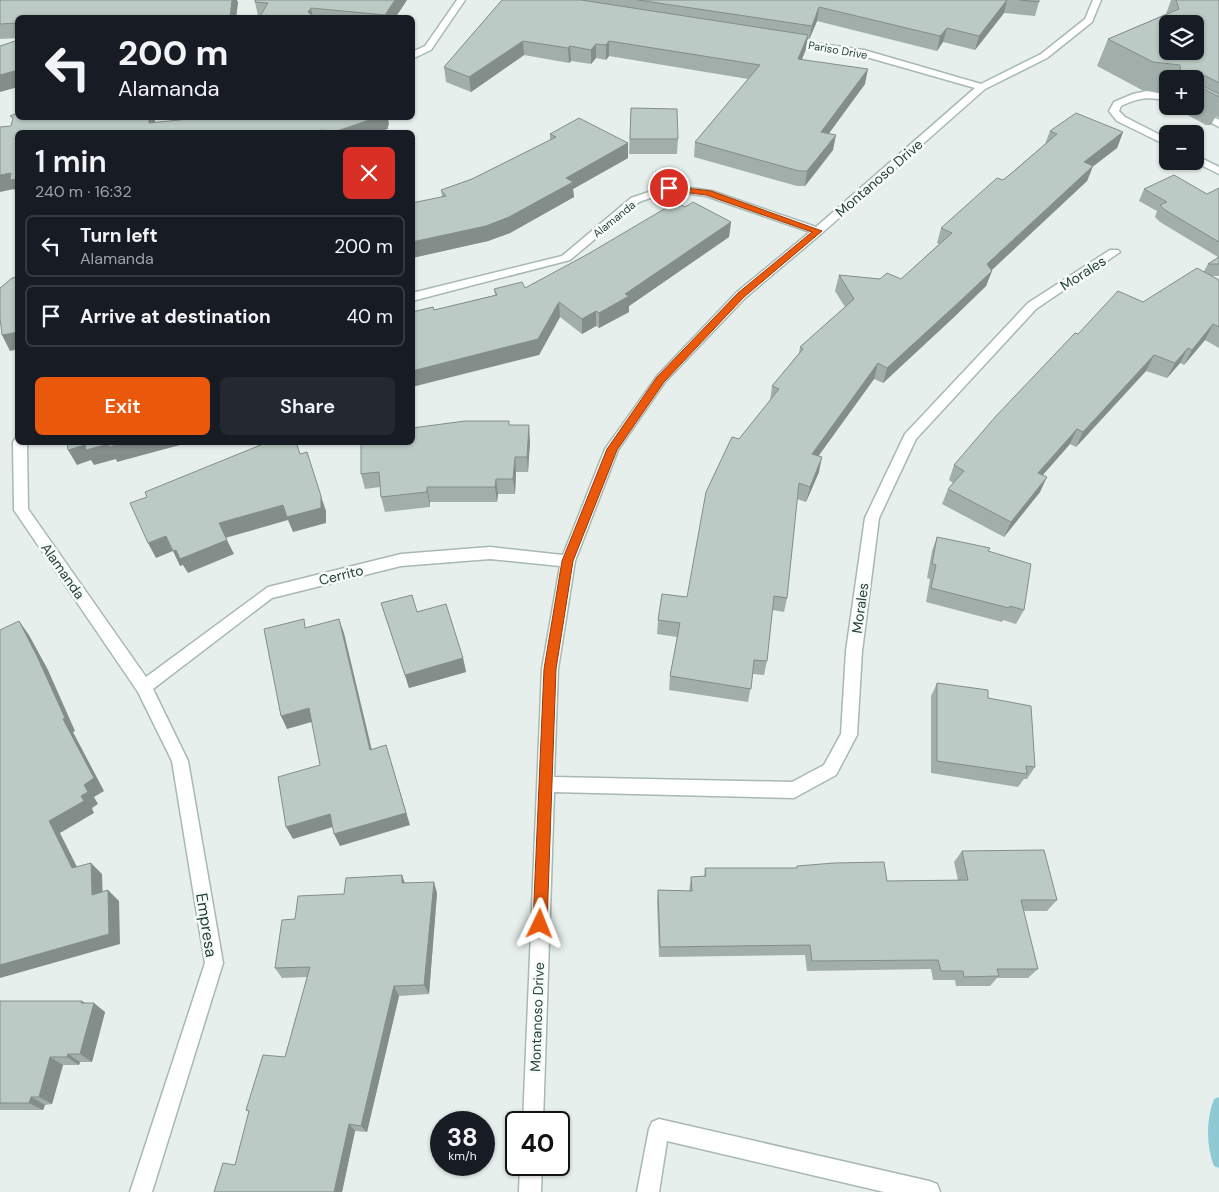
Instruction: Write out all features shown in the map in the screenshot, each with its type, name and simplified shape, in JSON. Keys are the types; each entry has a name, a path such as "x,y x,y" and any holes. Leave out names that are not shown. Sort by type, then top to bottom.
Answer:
{"street":[{"path":"415,54 428,48 461,0"},
{"name":"Montanoso Drive","path":"533,1111 550,669 568,561 612,449 661,379 741,295 818,231 982,86 1044,56 1089,20 1097,0"},
{"name":"Pariso Drive","path":"772,39 864,53 982,86"},
{"path":"1159,95 1143,93 1117,104 1114,111 1121,119 1159,138"},
{"path":"1202,115 1219,124"},
{"path":"1204,163 1219,171"},
{"name":"Alamanda","path":"415,296 566,258 635,200 669,188 708,193 818,231"},
{"name":"Morales","path":"546,784 794,790 830,770 849,735 854,652 872,518 910,437 1032,306 1114,252"},
{"name":"Alamanda","path":"20,445 21,510 144,686"},
{"name":"Cerrito","path":"144,686 268,593 401,560 490,553 568,561"},
{"name":"Empresa","path":"141,1192 214,963 180,761 144,686"},
{"path":"648,1192 659,1129 929,1192"},
{"path":"530,1192 531,1176"}],"building":[{"path":"0,0 232,0 230,15 15,15 15,23 0,24"},
{"path":"255,0 395,0 385,15 311,8 308,12 312,15 261,15 268,3 255,2"},
{"path":"502,0 581,0 808,35 798,59 868,69 821,132 836,135 807,171 799,171 695,142 760,65 609,41 606,45 596,44 591,50 523,41 469,77 444,67"},
{"path":"638,0 1007,0 979,36 947,28 940,36 819,7 812,26"},
{"path":"1020,0 1039,0 1039,2"},
{"path":"1176,0 1219,0 1219,83 1204,76 1204,70 1180,70 1180,65 1153,62 1108,39 1159,17 1159,60 1204,60 1204,15 1165,15 1179,9"},
{"path":"15,41 15,71 0,75 0,46"},
{"path":"1204,86 1219,94 1219,97 1204,89"},
{"path":"631,108 677,109 678,139 630,139"},
{"path":"1076,113 1123,132 1084,162 1093,166 987,264 992,271 887,368 878,363 812,454 822,457 810,487 799,483 787,598 774,596 767,661 754,660 751,689 670,676 680,623 658,620 662,594 687,597 706,492 732,437 739,439 779,389 772,386 803,349 800,347 854,299 839,275 880,279 887,273 901,279 952,233 941,228 997,178 1003,180 1013,172 1057,134 1050,131"},
{"path":"15,114 15,120 149,120 149,123 179,120 369,120 340,130 15,130 15,179 10,180 11,173 0,175 0,127 11,126 13,118 10,116"},
{"path":"579,118 628,143 566,178 573,182 509,217 486,226 415,241 415,202 446,196 441,190 472,179 556,137 550,134"},
{"path":"1174,175 1207,194 1219,188 1219,242 1165,210 1160,205 1167,202 1144,189"},
{"path":"676,202 685,207 693,202 731,222 625,294 629,296 599,313 596,311 582,319 559,302 538,339 415,370 415,311 433,307 434,310 497,295 494,289 522,282 525,288 588,254"},
{"path":"1219,257 1219,264 1208,264"},
{"path":"1197,268 1219,280 1219,327 1213,324 1192,350 1188,348 1175,363 1154,355 1083,432 1077,429 1038,473 1047,477 1011,522 948,489 964,471 954,465 996,416 1118,291 1143,302"},
{"path":"15,278 15,333 2,335 0,288"},
{"path":"465,421 509,421 509,425 529,425 527,457 515,457 513,479 496,479 495,487 427,487 427,492 381,497 379,472 361,474 361,445 415,445 415,428"},
{"path":"67,445 85,445 68,450"},
{"path":"85,445 105,445 86,450"},
{"path":"261,445 297,445 300,454 307,452 321,496 321,508 287,517 283,505 219,523 227,540 180,559 176,550 173,551 166,536 148,543 130,503 147,497 145,492"},
{"path":"937,537 990,548 988,551 1031,564 1024,610 1010,606 1009,608 931,588 936,565 932,564"},
{"path":"412,595 417,612 446,604 463,658 405,675 381,603"},
{"path":"304,619 305,628 339,619 370,750 386,745 406,813 334,834 330,814 286,827 278,777 320,765 309,708 281,716 264,629"},
{"path":"19,621 65,718 63,719 94,778 84,785 88,792 81,796 84,801 49,821 72,868 91,863 92,895 108,890 109,934 0,965 0,630"},
{"path":"937,683 988,690 988,698 1031,706 1035,767 1026,766 1027,774 937,761"},
{"path":"1044,850 1057,900 1021,900 1038,969 997,969 999,976 964,977 963,971 941,971 938,960 812,961 810,945 660,947 658,890 692,891 691,877 706,876 705,868 797,868 797,866 834,863 884,862 887,881 968,880 962,851"},
{"path":"402,875 402,883 434,882 424,985 394,986 361,1126 349,1124 334,1192 214,1192 223,1163 235,1165 249,1111 246,1110 263,1055 285,1057 310,967 275,968 282,920 295,919 298,896 344,894 346,878"},
{"path":"0,1001 82,1001 81,1003 94,1003 80,1054 68,1054 67,1057 50,1057 39,1097 31,1097 29,1103 0,1103"}],"waterway":[{"path":"1219,1104 1214,1130 1219,1161"}],"route":[{"path":"540,924 550,669 568,561 612,449 661,379 741,295 818,231 708,193 669,188"}]}
